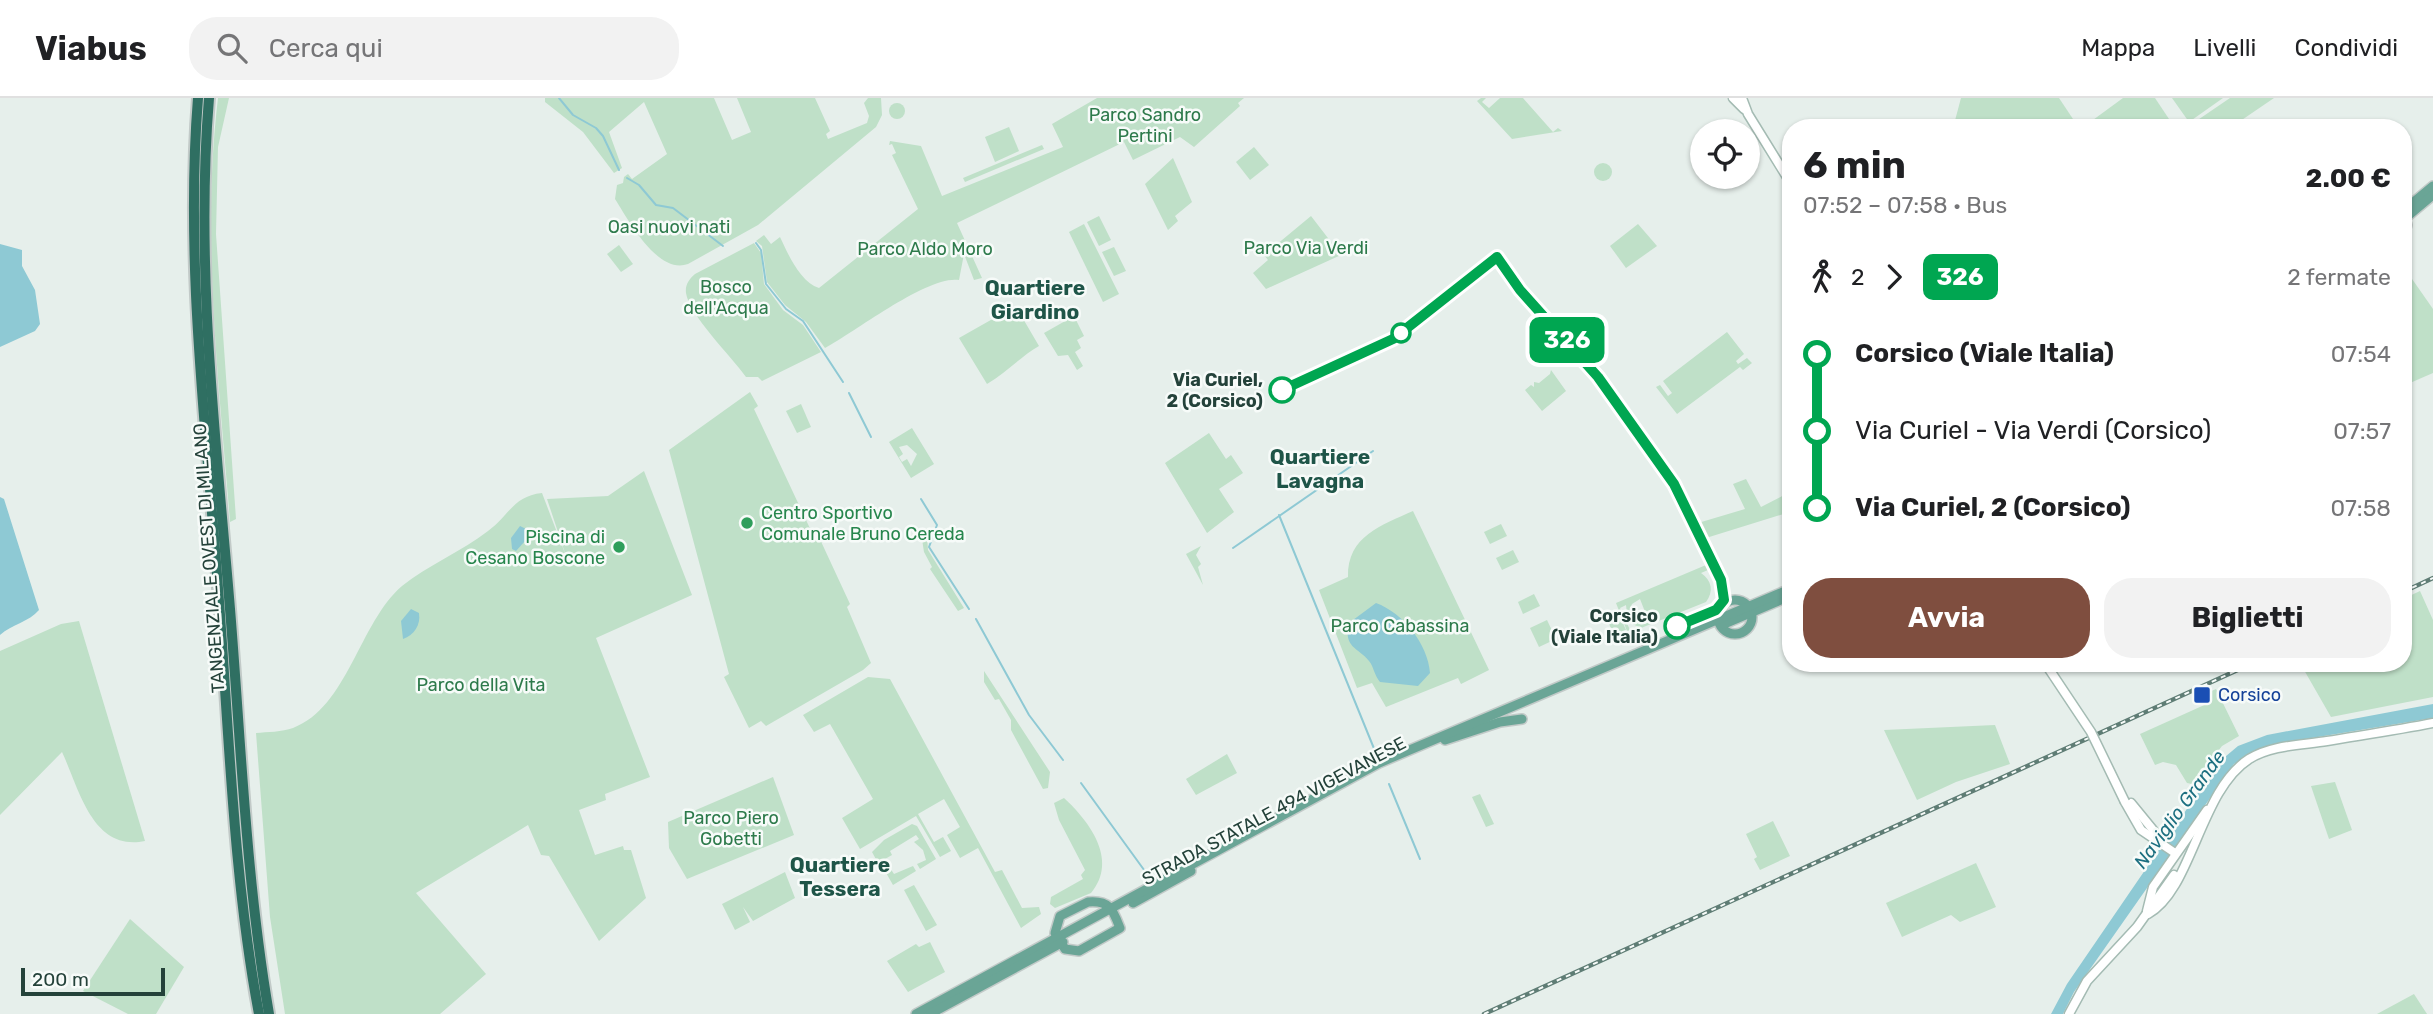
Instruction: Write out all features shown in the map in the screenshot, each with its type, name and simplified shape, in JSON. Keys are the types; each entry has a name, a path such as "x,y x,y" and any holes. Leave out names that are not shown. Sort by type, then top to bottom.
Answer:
{"highway":[{"name":"TANGENZIALE OVEST DI MILANO","path":"198,98 194,216 197,315 239,849 258,1014"},
{"name":"TANGENZIALE OVEST DI MILANO","path":"209,98 204,203 209,345 253,903 269,1014"}],"main road":[{"path":"1733,98 1748,114"},
{"path":"1742,98 1748,114 1782,169"},
{"path":"2412,207 2433,186"},
{"path":"2412,210 2433,195"},
{"path":"1750,610 1782,593"},
{"path":"1750,610 1782,599"},
{"name":"STRADA STATALE 494 VIGEVANESE","path":"1738,600 1750,610 1750,625 1740,633 1729,633 1719,623 1720,608 1726,602 1738,600"},
{"name":"STRADA STATALE 494 VIGEVANESE","path":"1114,911 1379,763 1750,610"},
{"name":"STRADA STATALE 494 VIGEVANESE","path":"1114,911 1363,777 1719,623"},
{"path":"2055,672 2094,729 2127,801 2154,836 2175,851"},
{"path":"1445,740 1496,723 1522,719"},
{"path":"2069,1014 2096,970 2165,899 2213,804 2232,773 2246,761 2264,752 2433,723"},
{"path":"2148,914 2150,893 2175,851 2213,804"},
{"path":"1088,902 1104,902 1114,911 1120,929 1079,951 1069,950 1058,940 1055,930 1060,916 1088,902"},
{"path":"916,1014 1114,911"},
{"path":"929,1014 1058,940"}],"green space":[{"path":"218,98 229,98 218,147 216,234 236,519 230,522 211,257 213,151"},
{"name":"Oasi nuovi nati","path":"545,98 714,98 732,140 751,132 737,98 815,98 830,131 826,134 828,139 867,123 869,116 864,103 868,98 881,98 882,115 876,127 758,225 688,264 677,265 666,262 655,254 636,232 615,199 617,185 623,183 624,177 628,174 632,179 667,154 644,102 609,132 622,168 614,173 583,132 545,102"},
{"path":"1097,98 1244,98 1238,103 1240,106 1194,147 1180,137 1133,160 1124,142 957,223 982,278 974,280 964,254 959,280 929,286 911,295 825,348 806,322 785,305 767,282 762,246 756,241 764,235 771,244 780,237 800,274 819,288 918,209 892,155 896,153 892,144 889,145 890,141 921,146 942,196 1063,147 1052,124"},
{"path":"1486,98 1482,102 1489,108 1500,98 1523,98 1553,132 1558,128 1562,131 1512,139 1477,101"},
{"path":"1961,98 2059,98 2073,119 1955,119"},
{"path":"2123,98 2155,98 2169,119 2094,119"},
{"path":"2172,98 2223,98 2193,119 2187,119"},
{"path":"2230,98 2274,98 2243,119 2199,119"},
{"path":"894,103 900,103 905,111 903,117 894,119 889,114 889,108"},
{"path":"1009,127 1019,151 995,162 985,137"},
{"path":"1042,145 1044,149 965,182 963,178"},
{"path":"1254,147 1269,165 1250,180 1236,162"},
{"path":"1173,158 1192,202 1175,216 1178,221 1168,230 1145,184"},
{"path":"1603,163 1609,166 1612,172 1609,178 1603,181 1597,178 1594,172 1597,166"},
{"path":"1099,216 1111,240 1099,246 1087,222"},
{"name":"Parco Via Verdi","path":"1311,216 1341,255 1266,289 1253,273 1268,260 1264,255"},
{"path":"1084,224 1119,294 1103,302 1069,232"},
{"path":"1638,224 1657,246 1626,268 1610,246"},
{"name":"Bosco dell'Acqua","path":"754,243 761,253 764,284 783,310 803,325 821,352 762,381 758,377 746,377 695,313 686,293 688,282 695,274"},
{"path":"619,245 633,264 621,272 607,254"},
{"path":"1114,247 1126,271 1114,276 1102,252"},
{"path":"2412,279 2433,309 2433,373 2412,382"},
{"path":"1012,308 1018,319 1022,317 1039,346 987,384 959,338"},
{"path":"1074,316 1084,336 1077,340 1081,348 1075,352 1083,366 1077,370 1068,355 1058,356 1044,333"},
{"path":"1727,332 1744,354 1736,361 1738,364 1747,358 1752,363 1743,370 1740,367 1677,414 1656,387 1660,385 1668,396 1672,393 1663,381"},
{"path":"1551,370 1566,391 1542,411 1525,390 1531,385 1534,387 1534,382 1539,383"},
{"name":"Centro Sportivo Comunale Bruno Cereda","path":"750,392 758,406 754,409 814,537 818,535 850,604 847,607 871,663 766,726 761,721 749,728 724,677 729,674 669,450"},
{"path":"801,404 811,427 797,433 786,411"},
{"path":"912,428 934,464 911,478 889,442","holes":["907,445 917,454 911,466 907,459 902,462 899,457 903,454 899,447"]},
{"path":"1209,433 1226,459 1231,455 1243,473 1219,489 1234,512 1207,533 1165,463"},
{"name":"Parco della Vita","path":"644,471 692,595 596,638 650,777 605,794 606,800 579,810 595,855 623,846 624,850 631,850 646,898 599,941 549,856 541,855 528,825 416,893 486,974 440,1014 285,1014 270,917 256,733 293,728 312,717 340,684 387,602 402,586 478,539 518,502 542,493 566,556 547,499 608,496"},
{"path":"1746,479 1761,507 1782,496 1782,514 1706,538 1698,523 1745,509 1733,484"},
{"name":"Parco Cabassina","path":"1413,511 1489,670 1461,684 1458,678 1386,707 1372,683 1357,688 1319,590 1348,577 1353,551 1368,534"},
{"path":"1501,524 1507,536 1490,544 1484,532"},
{"path":"927,536 928,550 964,608 958,611 930,569 932,567 924,552 922,539"},
{"path":"1201,546 1196,555 1201,564 1198,567 1203,585 1186,554"},
{"path":"1513,550 1519,562 1502,570 1496,558"},
{"path":"1706,565 1708,570 1701,573 1711,586 1706,602 1641,628 1628,622 1626,605 1620,608 1630,630 1627,631 1616,603","holes":["1640,599 1649,622 1641,624 1634,621 1629,612 1632,604"]},
{"path":"2420,591 2433,620 2433,697 2331,717 2305,672 2412,672 2412,595"},
{"path":"1534,594 1540,606 1523,614 1518,602"},
{"path":"1617,610 1626,630 1614,635 1605,615"},
{"path":"1547,620 1556,639 1539,647 1530,628"},
{"path":"79,621 145,841 127,842 112,837 100,827 82,799 62,752 0,815 0,651 61,624"},
{"path":"984,671 1050,772 1048,788 1043,789 1011,730 1011,720 999,699 995,700 984,682"},
{"path":"868,677 890,679 995,872 1002,870 1022,908 1039,907 1041,914 1021,928 978,848 960,858 947,835 960,827 944,799 918,814 934,842 943,837 951,851 940,857 916,816 860,849 842,818 873,799 830,724 814,732 803,715"},
{"path":"2216,689 2239,736 2222,746 2192,784 2187,783 2176,765 2163,762 2155,765 2140,734 2211,702 2207,693"},
{"path":"1995,725 2010,764 1956,782 1917,800 1884,730"},
{"path":"1227,754 1237,773 1196,795 1186,779"},
{"name":"Parco Piero Gobetti","path":"773,777 794,835 687,879 669,848 668,822"},
{"path":"2335,782 2352,830 2329,839 2311,786"},
{"path":"1480,794 1494,824 1486,827 1472,797"},
{"path":"1064,798 1091,829 1101,855 1102,867 1099,880 1091,893 1055,908 1050,904 1051,897 1083,879 1081,875 1085,870 1059,820 1054,803"},
{"path":"1773,821 1790,856 1760,870 1746,834"},
{"path":"912,824 917,826 936,859 920,869 917,864 926,860 923,850 914,842 919,839 916,835 890,851 892,855 878,863 872,852 884,840"},
{"path":"1976,863 1996,907 1960,922 1951,915 1902,937 1886,903"},
{"path":"913,866 916,871 893,885 885,871 890,868 894,874"},
{"path":"785,872 795,898 753,921 743,907 750,922 735,930 722,904"},
{"path":"914,885 937,925 926,931 904,890"},
{"path":"130,919 184,967 156,1014 128,1014 83,991"},
{"path":"930,942 945,972 908,992 887,961 916,944 919,947"},
{"path":"2414,994 2427,1014 2377,1014"}],"water":[{"path":"0,244 22,250 22,266 35,290 40,324 35,331 0,347"},
{"path":"0,497 4,499 39,610 0,635"},
{"path":"520,526 526,529 525,541 516,551 512,549 511,538"},
{"path":"1376,603 1396,614 1412,631 1425,651 1430,673 1418,686 1380,682 1369,661 1350,642 1349,623"},
{"path":"411,609 419,613 419,622 413,632 403,639 401,621"},
{"path":"2433,704 2433,718 2270,745 2234,764 2074,992 2063,1014 2051,1014 2067,984 2219,762 2238,746 2267,735"}],"waterway":[{"path":"559,98 573,115 596,128 603,136 619,170"},
{"path":"627,178 639,185 656,205 673,208 723,246"},
{"path":"756,243 761,250 766,284 786,309 803,321 843,382"},
{"path":"849,393 871,437"},
{"path":"1233,548 1373,451"},
{"path":"921,499 937,525 929,547 969,609"},
{"path":"1279,515 1375,751"},
{"path":"976,619 1029,715 1063,760"},
{"path":"1081,783 1147,874"},
{"path":"1389,784 1420,859"}],"railway":[{"path":"2412,588 2433,578"},
{"path":"1484,1014 2233,672"}],"bus line":[{"name":"326","path":"1282,390 1393,339 1497,257 1520,290 1598,377 1674,484 1693,522 1721,580 1724,600 1720,608 1677,626"}],"place":[{"name":"Via Curiel, 2 (Corsico)","path":"1282,390"},
{"name":"Centro Sportivo Comunale Bruno Cereda","path":"747,523"},
{"name":"Piscina di Cesano Boscone","path":"619,547"},
{"name":"Corsico (Viale Italia)","path":"1677,626"},
{"name":"Corsico","path":"2202,695"}],"district":[{"name":"Quartiere Giardino","path":"1035,300"},
{"name":"Quartiere Lavagna","path":"1320,469"},
{"name":"Quartiere Tessera","path":"840,877"}],"park label":[{"name":"Parco Sandro Pertini","path":"1145,125"},
{"name":"Parco Aldo Moro","path":"925,249"}],"water label":[{"name":"Naviglio Grande","path":"2179,809"}]}
